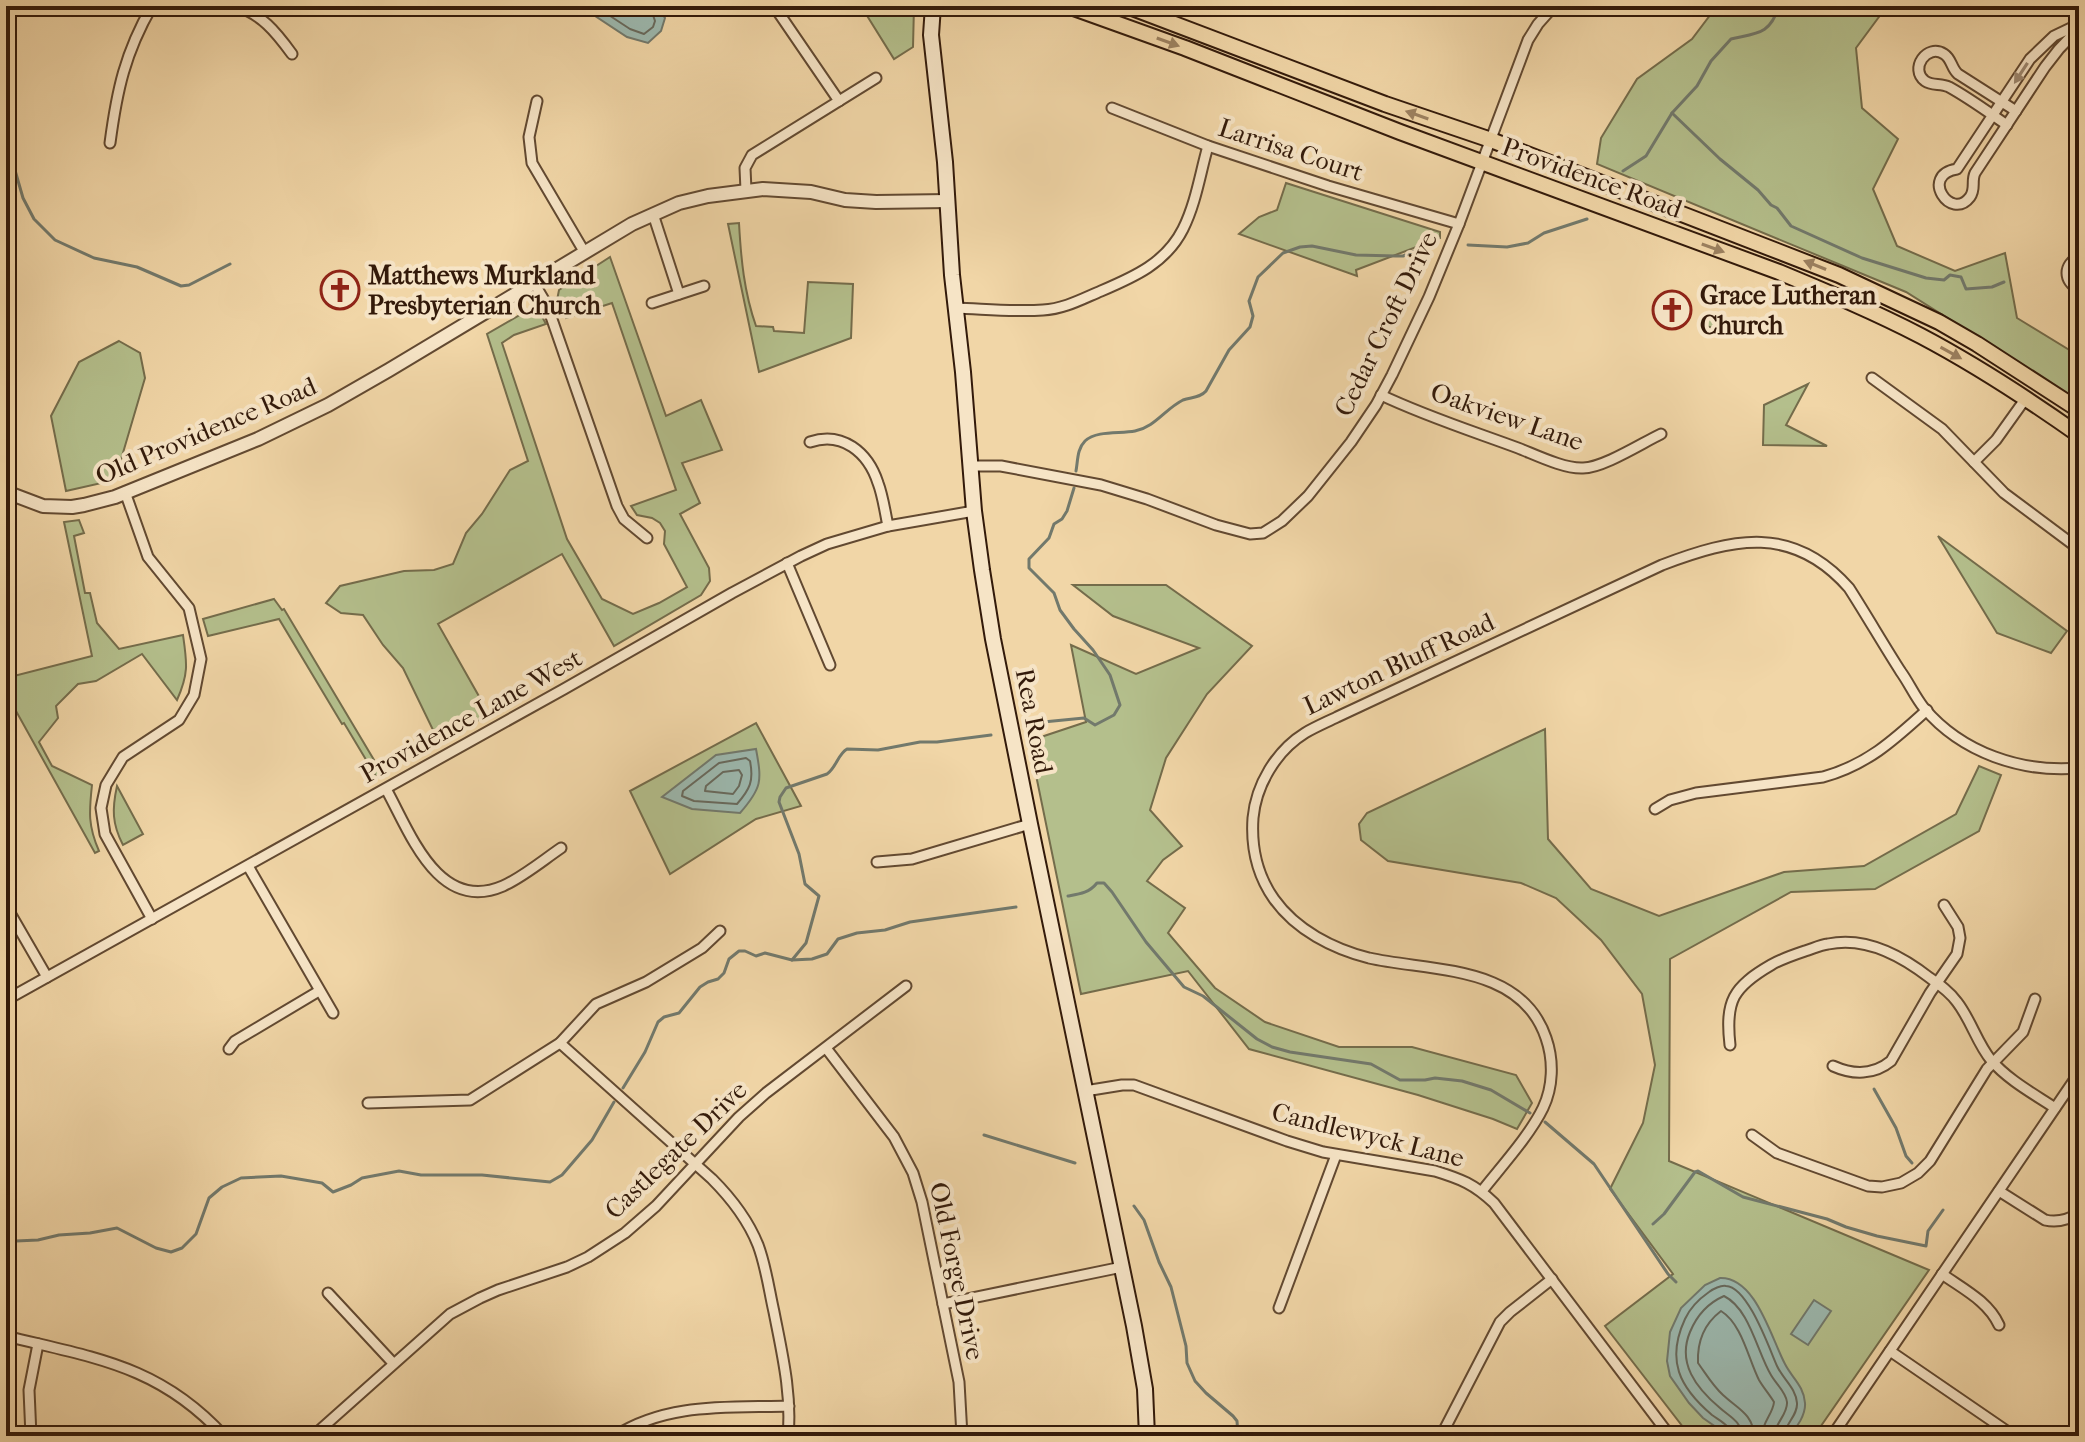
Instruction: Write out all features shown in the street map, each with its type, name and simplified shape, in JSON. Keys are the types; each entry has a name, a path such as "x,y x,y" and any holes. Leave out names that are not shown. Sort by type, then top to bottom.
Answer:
{"main road":[{"name":"Rea Road","path":"933,6 931,35 945,162 974,511 993,639 1085,1091 1110,1242 1122,1267 1145,1389 1147,1436"},
{"name":"Providence Road","path":"1068,6 1827,292 1921,336 2026,398 2079,435"},
{"name":"Providence Road","path":"1127,6 1385,104 1491,140 1839,275 1952,329 2079,410"}],"street":[{"path":"110,143 120,81 132,44 152,6"},
{"path":"234,6 249,11 268,24 292,54"},
{"path":"774,6 839,101"},
{"name":"Cedar Croft Drive","path":"970,466 1001,466 1101,485 1239,532 1257,534 1269,531 1282,521 1308,496 1357,434 1381,395 1429,297 1528,40 1554,6"},
{"path":"1957,169 1966,172 1972,179 1973,191 1966,201 1955,204 1946,201 1941,194 1940,183 1946,173 1957,169 2030,59 2054,36 2079,26"},
{"path":"1972,179 2054,56 2079,26"},
{"path":"1952,68 1948,77 1935,84 1925,81 1919,71 1920,60 1928,53 1939,52 1948,58 1952,68 2016,111"},
{"path":"746,190 745,168 752,155 876,78"},
{"path":"1940,83 2007,125"},
{"path":"537,101 529,137 532,163 585,253"},
{"name":"Larrisa Court","path":"1112,108 1208,146 1328,186 1459,224"},
{"path":"956,308 1044,310 1063,307 1149,268 1163,256 1182,231 1208,146"},
{"name":"Old Providence Road","path":"6,492 52,507 84,505 258,439 320,409 653,214 693,199 746,190 798,190 845,200 948,201"},
{"path":"653,214 679,294"},
{"path":"2079,257 2069,264 2066,273 2070,283 2079,289"},
{"path":"534,283 547,305 617,506 624,519 647,538"},
{"path":"652,303 704,286"},
{"path":"1872,378 1942,429 2004,493 2079,549"},
{"name":"Oakview Lane","path":"1381,395 1416,411 1571,467 1600,464 1661,434"},
{"path":"1974,462 1996,440 2026,398"},
{"path":"810,442 824,437 837,438 854,448 869,464 878,482 888,526"},
{"path":"125,492 148,557 189,608 201,659 194,695 179,720 123,757 106,785 101,808 105,834 152,919"},
{"name":"Providence Lane West","path":"6,1000 787,563 827,544 888,526 974,511"},
{"name":"Lawton Bluff Road","path":"1482,1191 1544,1105 1551,1080 1545,1034 1527,1005 1515,993 1493,981 1348,952 1308,932 1280,907 1261,876 1252,831 1258,794 1268,773 1278,757 1305,733 1662,565 1723,545 1768,543 1796,548 1819,559 1838,575 1927,710 1955,735 1996,758 2040,769 2079,768"},
{"path":"787,563 830,665"},
{"path":"1655,809 1670,800 1696,793 1842,772 1872,756 1927,710"},
{"path":"386,789 428,864 442,879 460,887 479,891 500,887 561,848"},
{"path":"877,862 912,859 1030,824"},
{"path":"248,866 333,1013"},
{"path":"1833,1066 1868,1073 1891,1061 1955,958 1960,943 1957,923 1944,905"},
{"path":"6,906 47,977"},
{"path":"368,1103 470,1100 560,1043 596,1004 646,982 702,948 720,931"},
{"path":"1730,1045 1727,1024 1729,1007 1737,991 1771,965 1829,943 1871,946 1890,952 1915,966 1937,983 1958,1003 1993,1062 2055,1108"},
{"name":"Castlegate Drive","path":"313,1436 437,1324 463,1306 498,1290 567,1267 608,1245 656,1206 739,1117 766,1093 906,986"},
{"path":"229,1049 235,1041 319,991"},
{"path":"1752,1135 1777,1153 1862,1184 1882,1187 1901,1183 1930,1161 1979,1080 2023,1032 2035,999"},
{"path":"560,1043 695,1163 727,1194 747,1224 758,1245 787,1378 788,1436"},
{"name":"Old Forge Drive","path":"826,1048 877,1113 907,1160 922,1202 959,1382 962,1436"},
{"path":"1832,1436 2079,1073"},
{"name":"Candlewyck Lane","path":"1085,1091 1134,1085 1287,1141 1336,1155 1435,1171 1453,1176 1482,1191 1670,1436"},
{"path":"1279,1308 1336,1155"},
{"path":"1999,1191 2045,1220 2064,1220 2079,1213"},
{"path":"943,1304 1122,1267"},
{"path":"1942,1274 1980,1300 1999,1325"},
{"path":"1441,1436 1500,1322 1552,1279"},
{"path":"328,1293 393,1363"},
{"path":"6,1336 111,1362 152,1379 193,1405 224,1436"},
{"path":"31,1436 29,1390 38,1344"},
{"path":"1890,1351 2014,1436"},
{"path":"615,1436 649,1418 683,1410 789,1406"}],"green space":[{"path":"861,6 914,6 913,47 894,59"},
{"path":"1717,6 1887,6 1856,48 1862,108 1898,139 1873,189 1897,246 1955,271 2005,253 2017,318 2079,354 2079,401 1906,292 1597,164 1601,138 1637,79 1692,39"},
{"path":"1286,183 1440,232 1440,238 1356,270 1357,276 1239,234 1259,217 1277,210"},
{"path":"739,223 744,275 756,326 804,333 808,282 853,284 851,338 759,372 728,224"},
{"path":"610,257 666,416 701,400 722,450 682,463 700,503 680,514 709,568 710,581 701,595 614,646 562,554 438,624 489,714 452,736 433,730 403,668 363,615 341,613 326,603 340,586 404,571 434,570 453,564 466,533 510,470 528,461 487,334 530,309 539,311 546,324 514,335 502,343 567,539 602,599 633,614 687,587 664,544 665,531 660,523 637,515 631,506 676,490 612,303 566,318 557,300 559,290"},
{"path":"1705,315 1731,320 1728,335 1711,333 1713,328 1702,325"},
{"path":"119,341 140,353 145,378 115,480 66,491 51,416 79,362"},
{"path":"1808,384 1786,425 1827,446 1763,445 1764,405"},
{"path":"79,520 84,533 74,536 85,593 90,593 97,623 119,649 183,635 186,661 184,682 177,700 142,654 96,681 78,684 56,706 58,718 39,742 52,766 92,785 90,819 99,851 95,853 6,693 6,678 92,656 64,522"},
{"path":"1938,536 2067,631 2051,653 1997,633"},
{"path":"1073,585 1166,585 1252,646 1207,694 1166,758 1150,810 1182,846 1163,860 1147,881 1185,908 1168,933 1215,988 1265,1022 1339,1047 1412,1047 1516,1075 1532,1103 1517,1129 1418,1095 1249,1049 1188,971 1081,994 1029,741 1086,722 1071,645 1136,674 1199,648 1113,616"},
{"path":"274,599 284,609 383,775 377,778 279,619 208,636 203,619"},
{"path":"756,723 801,806 756,819 670,874 630,791"},
{"path":"1545,729 1548,839 1591,889 1659,916 1784,872 1864,866 1956,814 1979,766 2001,775 1979,831 1875,889 1791,892 1670,959 1669,1161 1929,1270 1814,1436 1690,1436 1605,1326 1673,1274 1610,1189 1643,1123 1655,1065 1642,994 1601,940 1556,898 1521,883 1388,861 1361,840 1359,824 1367,813"},
{"path":"117,786 143,834 123,845 114,816"}],"water":[{"path":"56,6 107,6 100,14 82,15 65,12"},
{"path":"580,6 656,6 665,18 661,31 648,43 627,37"},
{"path":"756,749 758,784 753,797 740,813 692,809 662,797 716,755"},
{"path":"1720,1278 1733,1280 1753,1298 1802,1392 1804,1412 1789,1436 1729,1436 1703,1418 1670,1376 1667,1361 1670,1332 1681,1308 1705,1285"},
{"path":"1814,1300 1831,1311 1808,1345 1791,1334"}],"waterway":[{"path":"1623,171 1646,156 1672,113 1697,86 1711,61 1731,39 1767,28 1779,6"},
{"path":"1672,113 1777,208 1791,226 1862,258 1926,278 1944,280 1950,275 1961,277 1966,289 1992,287 2004,282"},
{"path":"6,139 23,198 34,219 55,240 94,258 137,267 181,286 230,264"},
{"path":"1468,245 1507,247 1528,243 1544,233 1587,219"},
{"path":"1076,471 1080,448 1085,441 1102,434 1142,429 1183,400 1206,391 1229,350 1250,327 1253,316 1249,301 1258,277 1283,253 1312,246 1356,255 1403,256 1436,244"},
{"path":"1033,723 1084,718 1095,725 1114,715 1120,705 1110,675 1060,610 1054,593 1029,568 1029,559 1049,538 1054,524 1067,511 1074,488"},
{"path":"792,960 806,943 819,896 805,884 799,854 779,802 786,788 827,774 847,749 878,750 920,742 991,735"},
{"path":"1068,896 1104,883 1146,942 1184,987 1203,996 1257,1039 1272,1047 1371,1064 1400,1080 1435,1078 1462,1081 1491,1090 1530,1113"},
{"path":"623,1088 645,1052 658,1022 679,1013 700,987 718,979 729,959 739,951 792,960 812,959 827,954 838,939 857,933 1016,907"},
{"path":"1874,1089 1912,1163"},
{"path":"6,1237 16,1241 38,1240 117,1228 156,1248 171,1252 182,1248 196,1234 209,1198 222,1187 241,1178 281,1176 322,1183 333,1192 362,1178 399,1171 550,1182 562,1175 592,1140 614,1102"},
{"path":"1545,1122 1594,1164 1676,1282"},
{"path":"984,1135 1075,1163"},
{"path":"1653,1224 1698,1171 1743,1197 1877,1236 1926,1246 1928,1231 1943,1210"},
{"path":"1134,1206 1144,1220 1171,1287 1186,1346 1187,1363 1195,1381 1237,1421 1238,1436"}],"place":[{"name":"Matthews Murkland Presbyterian Church","path":"340,290"},
{"name":"Grace Lutheran Church","path":"1672,310"}]}
